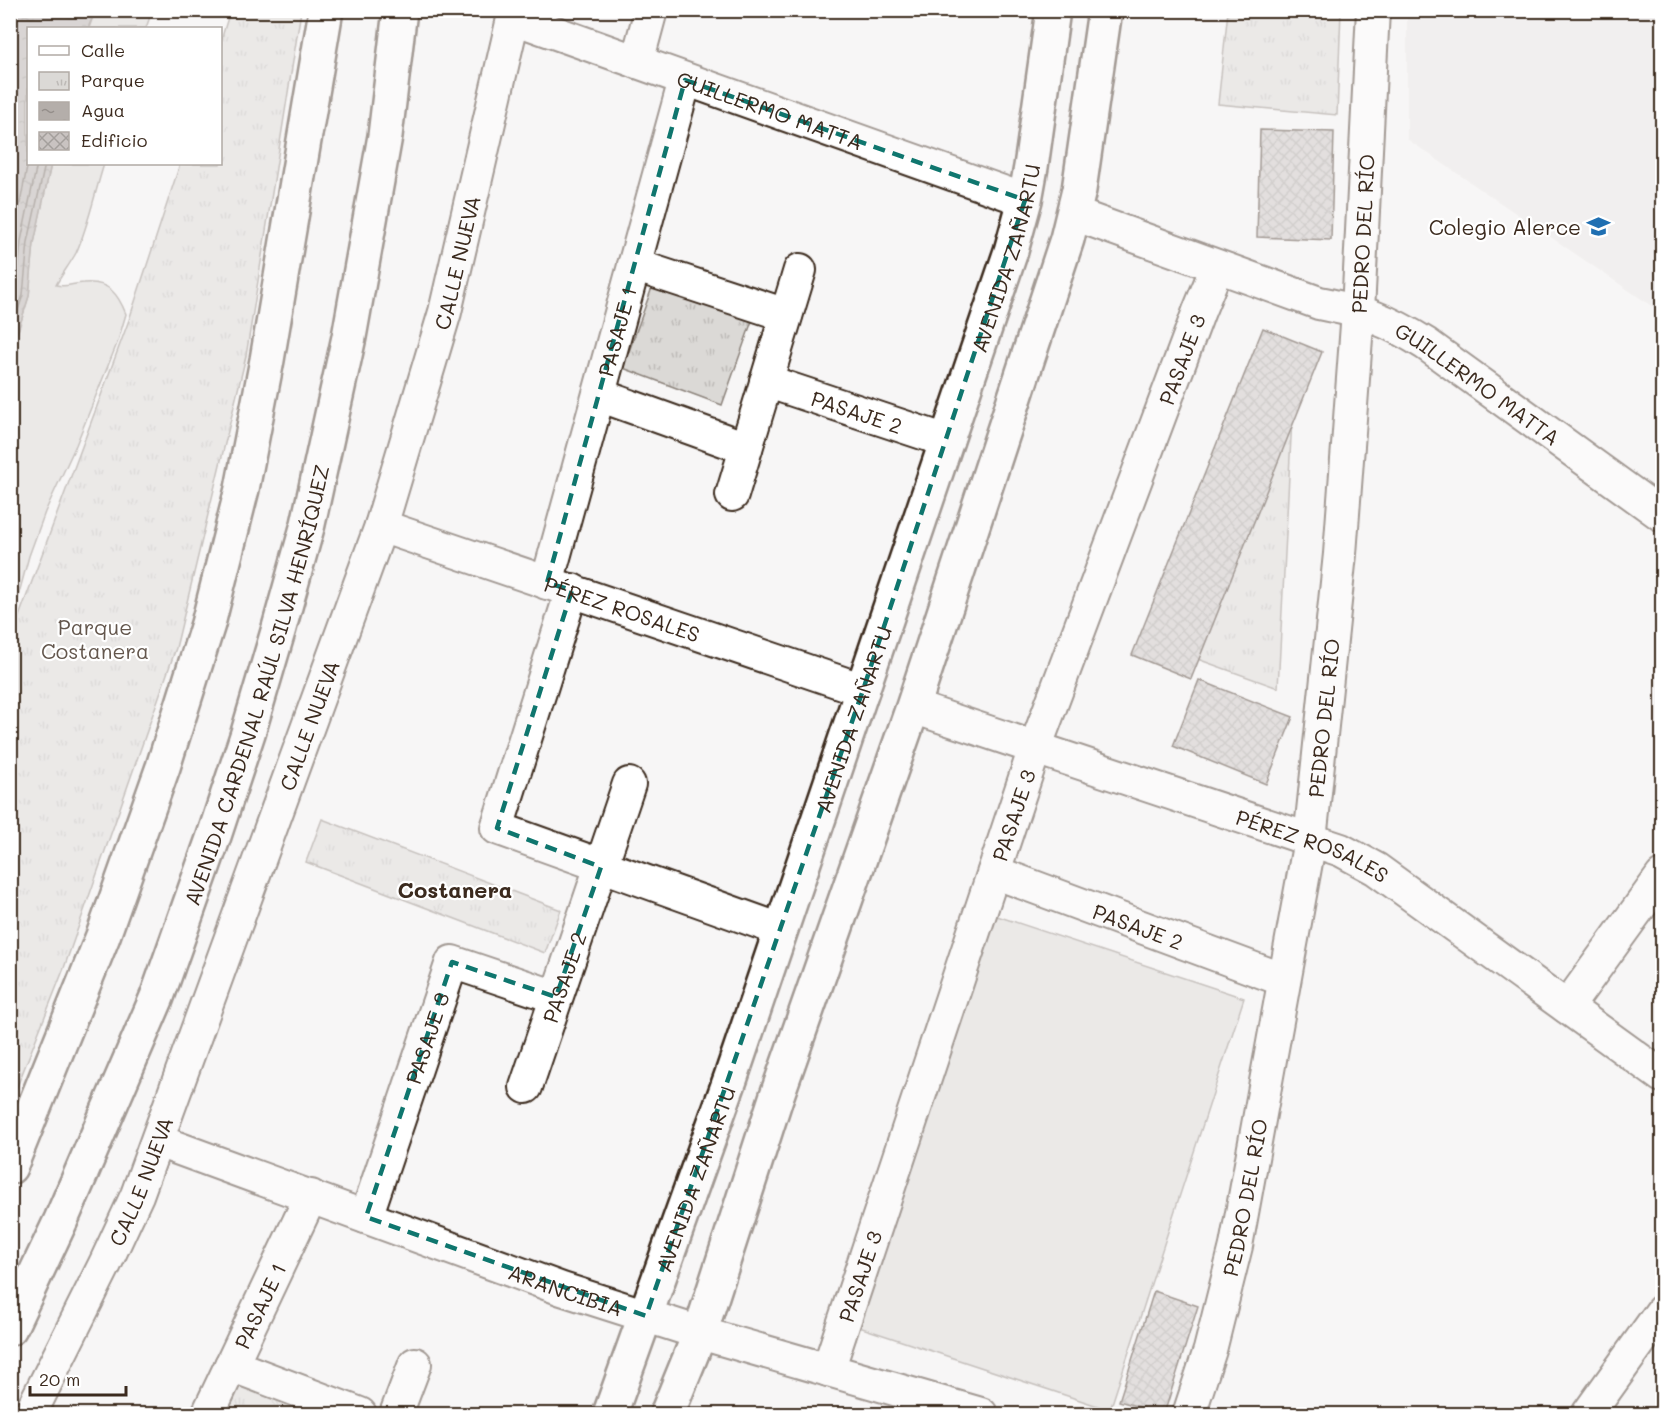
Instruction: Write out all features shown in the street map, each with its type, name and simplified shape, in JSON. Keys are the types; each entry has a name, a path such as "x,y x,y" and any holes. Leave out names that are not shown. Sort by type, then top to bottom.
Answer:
{"street":[{"path":"10,1167 103,936 163,767 208,624 242,489 267,360 326,10"},
{"name":"AVENIDA CARDENAL RAÚL SILVA HENRÍQUEZ","path":"10,1328 61,1220 157,997 218,825 276,639 308,524 350,337 385,136 400,10"},
{"path":"637,62 651,10"},
{"name":"AVENIDA ZAÑARTU","path":"610,1414 781,930 1011,251 1024,200 1053,10"},
{"path":"667,1414 700,1333 776,1098 913,707 1074,214 1105,10"},
{"name":"PEDRO DEL RÍO","path":"1189,1414 1210,1350 1236,1246 1310,840 1340,554 1358,310 1373,10"},
{"name":"GUILLERMO MATTA","path":"515,14 685,80 1024,200"},
{"name":"CALLE NUEVA","path":"30,1414 137,1195 381,526 445,312 515,14"},
{"name":"PASAJE 1","path":"601,867 497,828 559,586 599,395 685,80"},
{"name":"GUILLERMO MATTA","path":"1074,214 1319,303 1358,310 1390,323 1426,344 1662,514"},
{"path":"634,265 786,315"},
{"name":"PASAJE 3","path":"828,1370 1035,748 1217,267"},
{"path":"732,495 800,270"},
{"name":"PASAJE 2","path":"766,381 947,441"},
{"path":"599,395 746,448"},
{"name":"PÉREZ ROSALES","path":"381,526 863,690"},
{"name":"PÉREZ ROSALES","path":"913,707 1341,850 1376,868 1662,1076"},
{"name":"PASAJE 2","path":"526,1087 629,784"},
{"path":"601,867 781,930"},
{"name":"PASAJE 2","path":"994,872 1284,980"},
{"path":"1567,1007 1662,876"},
{"name":"PASAJE 3","path":"366,1217 452,962 556,998"},
{"name":"ARANCIBIA","path":"158,1140 562,1289 700,1333 828,1370 913,1405 981,1414"},
{"name":"PASAJE 1","path":"208,1414 311,1196"},
{"path":"1588,1414 1662,1311"},
{"path":"396,1414 415,1364"},
{"path":"231,1365 360,1414"}],"highlighted area":[{"path":"685,80 1025,200 863,690 646,1316 366,1217 452,962 556,997 601,867 497,828 572,590 547,583"}],"shaded area":[{"name":"Colegio Alerce","path":"1407,11 1662,11 1662,313 1407,139"}],"green space":[{"path":"95,11 152,11 146,27 89,27"},
{"name":"Parque Costanera","path":"230,11 301,11 246,356 176,648 64,968 11,1102 11,638 129,320 180,165 222,165 222,37"},
{"path":"1228,11 1341,11 1337,115 1218,104"},
{"path":"51,165 104,165 80,243 56,285 100,284 116,295 126,314 118,341 76,445 45,512 29,556 11,623 11,353 29,296 34,243"},
{"path":"654,282 753,318 722,405 623,368"},
{"path":"1293,399 1278,688 1189,656"},
{"path":"322,819 561,910 545,953 306,862"},
{"path":"994,915 1244,998 1110,1410 859,1327"},
{"path":"231,1365 360,1414 208,1414"}],"water":[{"path":"11,10 95,11 88,27 27,27 27,165 51,165 34,243 29,296 11,353"}],"building":[{"path":"1260,130 1334,132 1331,240 1257,237"},
{"path":"1263,328 1322,352 1191,679 1132,655"},
{"path":"1199,680 1293,717 1266,784 1173,746"},
{"path":"1154,1291 1198,1306 1164,1414 1119,1401"}],"place":[{"name":"Colegio Alerce","path":"1599,226"}],"district":[{"name":"Costanera","path":"455,889"}]}
